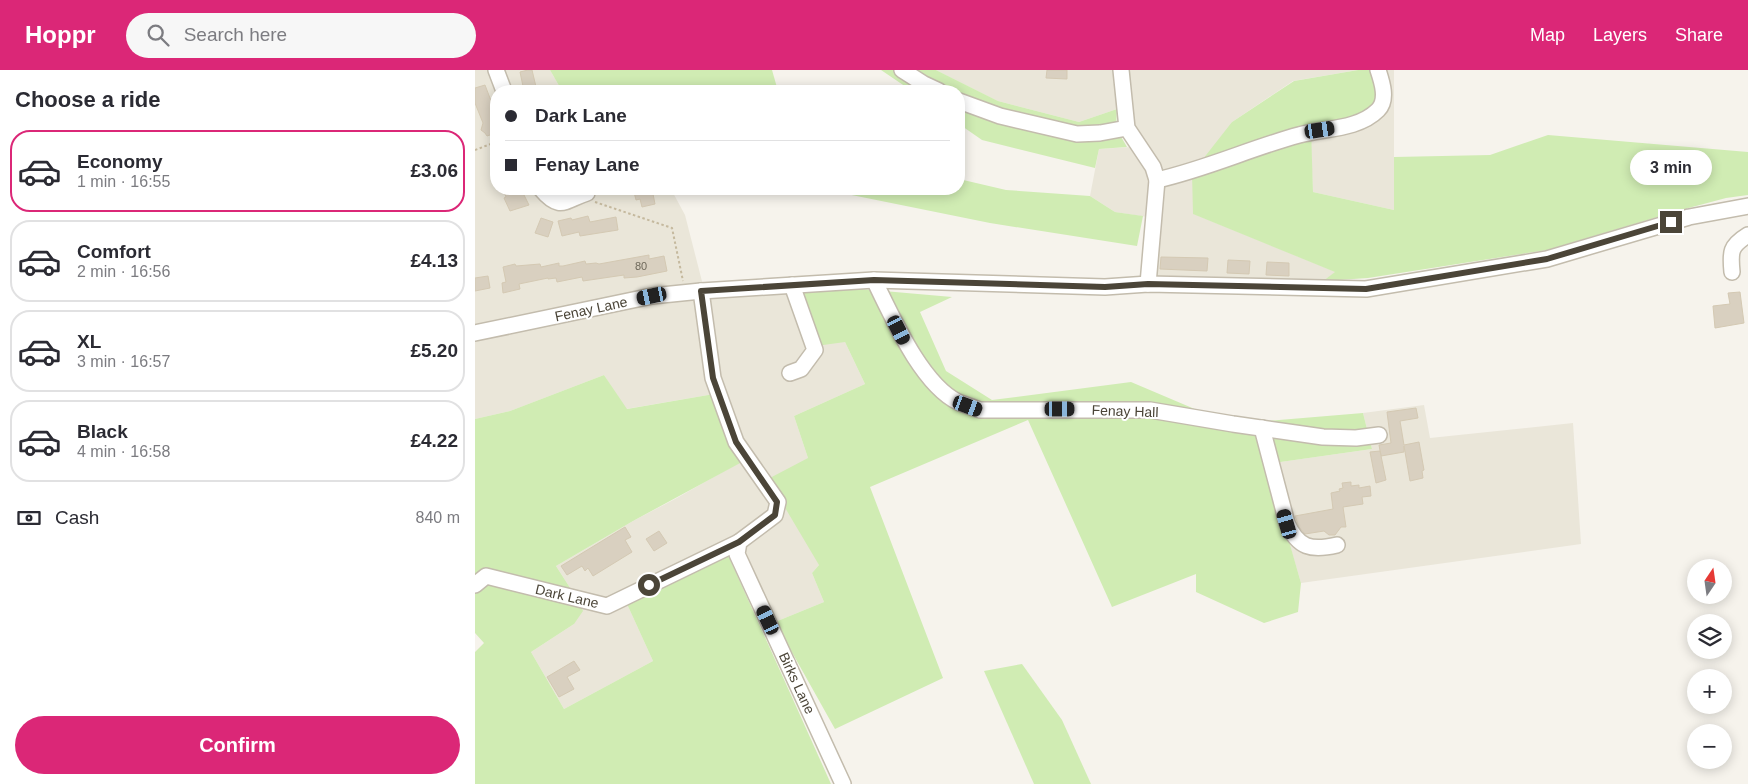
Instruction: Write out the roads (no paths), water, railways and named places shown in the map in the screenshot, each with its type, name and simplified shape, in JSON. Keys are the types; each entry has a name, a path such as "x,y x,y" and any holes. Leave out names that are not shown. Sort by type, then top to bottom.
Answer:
{"street":[{"path":"496,70 502,85"},
{"path":"903,70 926,85"},
{"path":"1121,70 1127,128 1153,167 1157,180 1148,284"},
{"path":"1157,180 1181,174 1299,135 1360,121 1379,109 1384,97 1378,70"},
{"path":"965,103 1000,116 1077,134 1127,128"},
{"path":"548,195 554,201 561,203 583,195"},
{"name":"Fenay Lane","path":"475,334 652,296 874,280 1105,287 1148,284 1366,289 1547,259 1689,217 1748,206"},
{"path":"1732,272 1730,256 1732,250 1739,240 1748,235"},
{"name":"Fenay Hall","path":"874,280 907,347 936,384 957,402 980,410 1150,410 1323,437 1356,438 1379,435"},
{"path":"790,373 801,369 815,350 792,285"},
{"path":"693,292 713,378 736,442 777,502 775,515 739,542"},
{"path":"1262,428 1287,524 1293,537 1300,544 1317,548 1337,545"},
{"name":"Dark Lane","path":"475,585 486,576 607,606 739,542"},
{"name":"Birks Lane","path":"739,542 737,554 843,784"}]}
